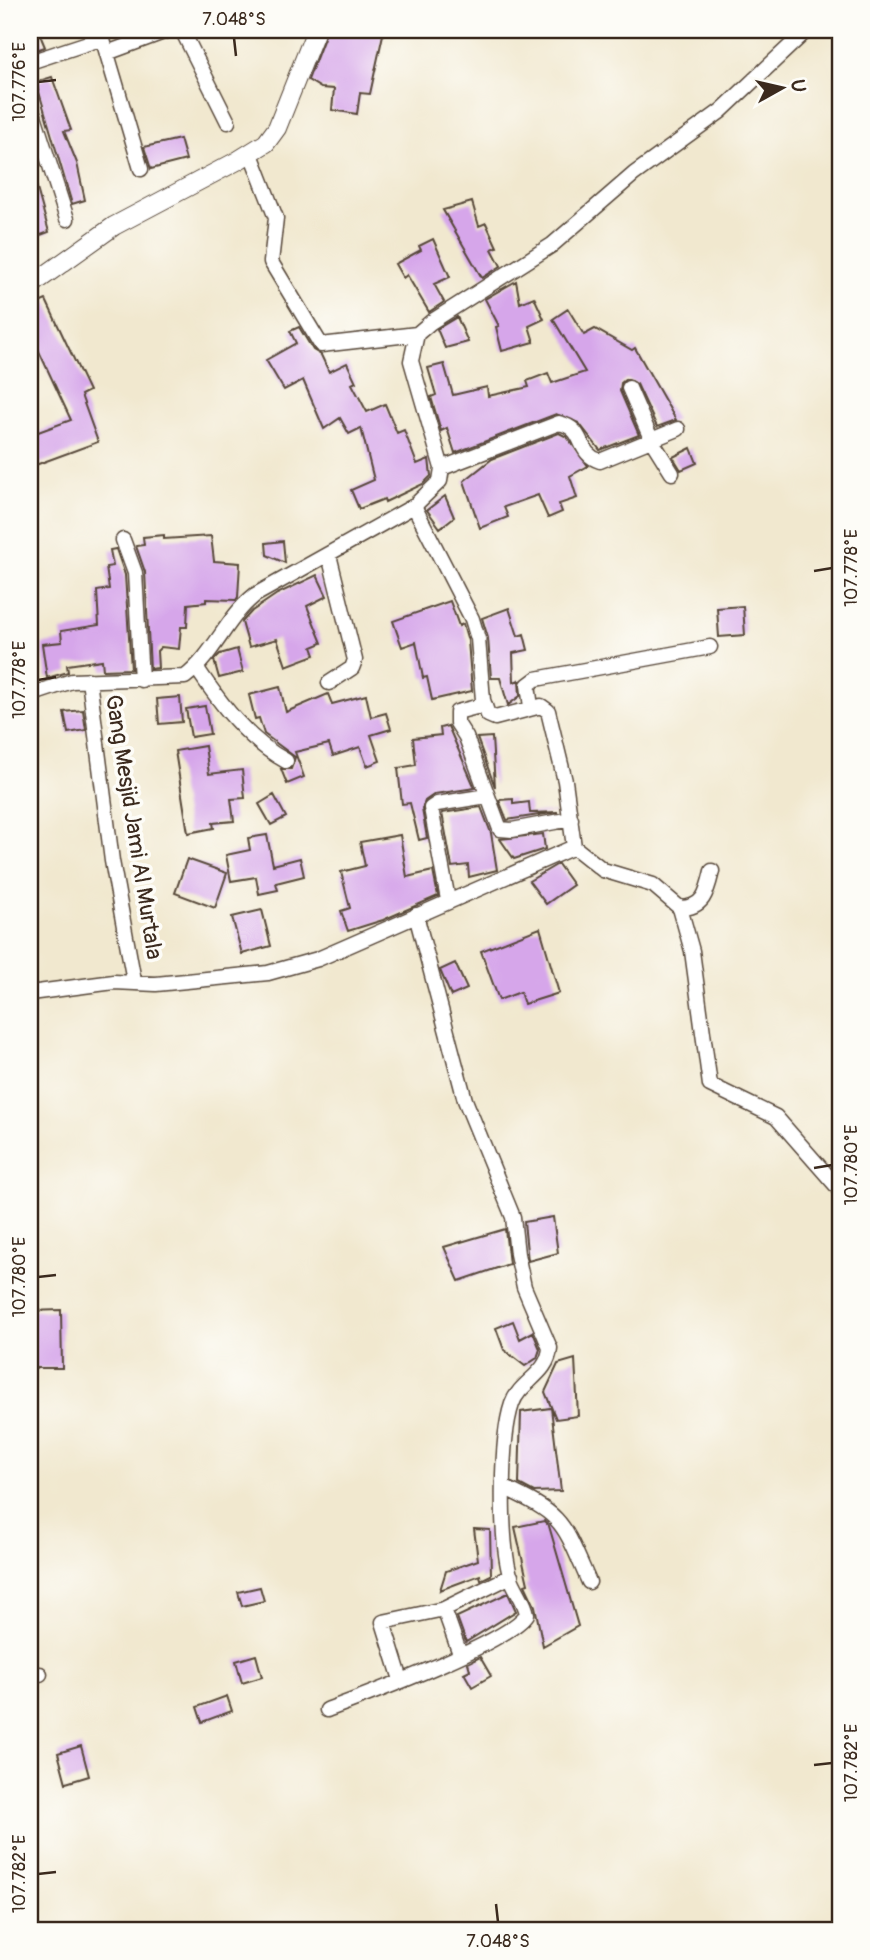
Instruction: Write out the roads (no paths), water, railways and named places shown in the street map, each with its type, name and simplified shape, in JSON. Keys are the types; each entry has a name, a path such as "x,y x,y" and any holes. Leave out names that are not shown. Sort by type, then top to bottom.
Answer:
{"street":[{"path":"107,53 169,30"},
{"path":"182,30 228,122"},
{"path":"30,286 114,226 251,154 266,143 277,128 316,30"},
{"path":"251,154 274,208 277,225 270,252 275,269 323,346 417,334 431,322 552,245 634,174 721,111 807,30"},
{"path":"30,62 101,34 141,169"},
{"path":"30,103 67,219"},
{"path":"30,695 56,685 89,680 185,677 196,667 236,610 255,595 414,506 440,481 442,468 411,361 417,334"},
{"path":"629,388 652,441 672,473"},
{"path":"442,468 559,423 570,425 577,432 585,452 600,461 678,429"},
{"path":"414,506 472,619 478,639 484,705 488,715 495,718 530,707 544,708 551,718 574,847 603,870 653,885 680,908 692,951 710,1085 776,1116 840,1190"},
{"path":"123,540 135,573 141,680"},
{"path":"329,555 355,660 352,668 330,683"},
{"path":"530,707 528,685 536,679 710,647"},
{"path":"196,667 215,696 250,735 269,752 286,761"},
{"name":"Gang Mesjid Jami Al Murtala","path":"89,680 112,861 134,981"},
{"path":"484,705 457,712 457,723 466,737 500,828 512,830 571,819"},
{"path":"449,900 431,808 437,804 487,796"},
{"path":"30,993 134,981 156,984 197,982 268,973 318,959 574,847"},
{"path":"680,908 694,907 703,899 712,871"},
{"path":"327,1710 502,1634 525,1618 526,1609 510,1576 503,1528 503,1487 512,1402 542,1370 550,1348 524,1287 516,1254 513,1217 465,1100 415,915"},
{"path":"503,1487 548,1509 558,1517 589,1582"},
{"path":"401,1680 383,1623 444,1609 510,1576"},
{"path":"444,1609 460,1654"}]}
